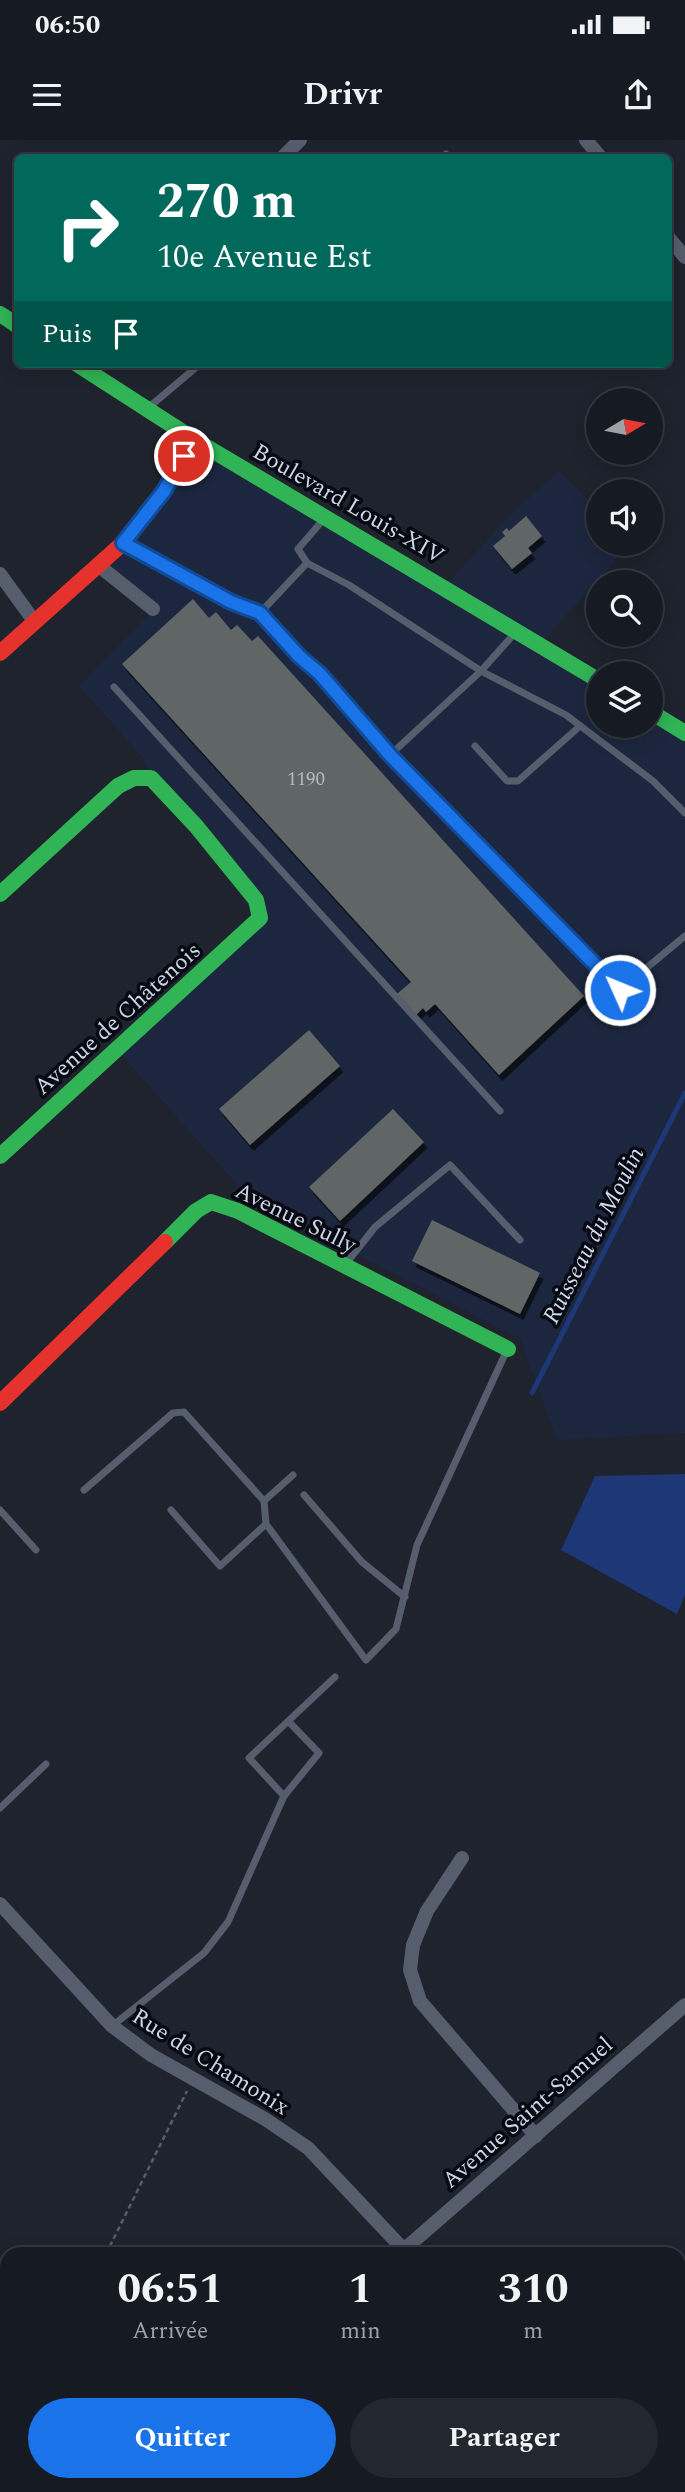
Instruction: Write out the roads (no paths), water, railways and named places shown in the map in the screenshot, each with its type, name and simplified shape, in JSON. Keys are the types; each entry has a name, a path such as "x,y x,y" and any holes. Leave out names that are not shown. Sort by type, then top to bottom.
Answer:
{"street":[{"path":"286,154 300,140"},
{"path":"586,140 598,154"},
{"path":"672,242 685,257"},
{"name":"Boulevard Louis-XIV","path":"83,368 195,440 586,673"},
{"path":"0,653 123,543 164,491 195,440"},
{"path":"99,565 153,609"},
{"path":"0,574 34,621"},
{"path":"663,719 685,733"},
{"name":"Avenue de Châtenois","path":"0,894 118,786 134,778 151,778 256,900 260,918 0,1156"},
{"name":"Avenue Sully","path":"0,1403 196,1211 211,1202 238,1211 508,1349"},
{"path":"462,1858 427,1911 413,1945 410,1970 420,2001 536,2136"},
{"name":"Rue de Chamonix","path":"0,1904 112,2026 151,2056 265,2119 308,2148 397,2247"},
{"name":"Avenue Saint-Samuel","path":"408,2247 685,2005"}],"lane":[{"path":"148,409 195,368"},
{"path":"325,517 298,549 307,563 349,585 481,671 566,715 653,781 685,813"},
{"path":"123,543 231,602 260,613 299,656 320,674 390,755 620,990 685,936"},
{"path":"260,613 307,563"},
{"path":"390,755 481,671 518,631"},
{"path":"114,687 500,1111"},
{"path":"475,747 507,781 518,781 580,726"},
{"path":"345,1265 375,1227 450,1165 520,1240"},
{"path":"85,1490 173,1413 184,1412 264,1501 266,1524 366,1660 396,1629 417,1545 508,1349"},
{"path":"264,1501 293,1475"},
{"path":"304,1495 362,1562 405,1597"},
{"path":"0,1510 36,1550"},
{"path":"171,1510 220,1566 266,1524"},
{"path":"284,1796 249,1758 335,1677"},
{"path":"112,2026 204,1953 228,1922 284,1796 319,1753 289,1722"},
{"path":"0,1808 46,1764"}],"water":[{"path":"685,1474 685,1595 677,1614 561,1550 595,1476"}],"waterway":[{"name":"Ruisseau du Moulin","path":"532,1393 685,1093"}]}
